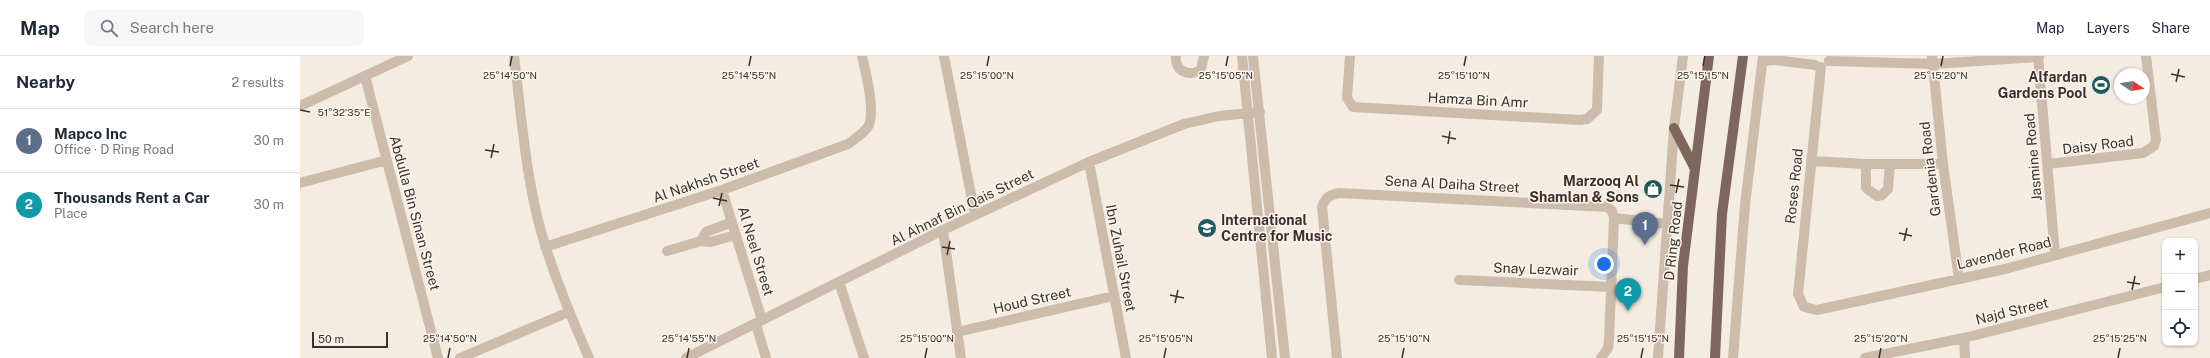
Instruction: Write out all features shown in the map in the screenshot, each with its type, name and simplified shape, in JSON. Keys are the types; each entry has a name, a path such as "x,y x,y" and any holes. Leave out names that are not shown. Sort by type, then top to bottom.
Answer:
{"main road":[{"name":"D Ring Road","path":"1678,357 1683,266 1708,56"},
{"path":"1715,358 1722,214 1743,56"},
{"path":"1674,128 1695,169"}],"street":[{"path":"300,106 408,56"},
{"path":"514,56 528,165 545,247 569,312 589,358"},
{"name":"Al Nakhsh Street","path":"545,247 722,190 848,144 859,136 868,125 869,98 862,56"},
{"path":"944,56 975,215"},
{"path":"1176,56 1175,60 1179,69 1188,73 1193,73 1201,69 1204,56"},
{"path":"1242,56 1272,358"},
{"path":"1253,56 1260,112 1284,358"},
{"name":"Hamza Bin Amr","path":"1350,56 1347,98 1353,107 1580,120 1586,119 1597,110 1599,56"},
{"name":"D Ring Road","path":"1658,358 1666,224 1674,128 1683,56"},
{"path":"1733,358 1745,205 1763,59 1817,63 1826,66 1828,58 1933,60 2038,56"},
{"name":"Jasmine Road","path":"2038,56 2056,255"},
{"name":"Daisy Road","path":"2048,164 2143,154 2154,146 2156,140 2146,56"},
{"name":"Gardenia Road","path":"1933,60 1943,164 1959,279"},
{"name":"Roses Road","path":"1817,63 1811,161 1798,294 1804,307 1817,310 1959,279"},
{"name":"Abdulla Bin Sinan Street","path":"365,76 438,358"},
{"name":"Al Ahnaf Bin Qais Street","path":"686,358 943,230 1089,162 1184,124 1202,119 1260,112"},
{"path":"300,183 387,160"},
{"path":"1811,161 1866,164 1943,164"},
{"name":"Ibn Zuhail Street","path":"1089,162 1126,358"},
{"path":"1866,164 1866,188 1868,192 1877,196 1882,195 1888,189 1890,164"},
{"name":"Al Neel Street","path":"722,190 736,234 759,322 766,358"},
{"name":"Sena Al Daiha Street","path":"1337,358 1322,216 1322,207 1325,199 1331,194 1339,193 1600,205 1608,207 1614,218"},
{"name":"Lavender Road","path":"1959,279 2056,255 2210,213"},
{"path":"1601,358 1608,348 1614,218 1666,224"},
{"path":"701,241 706,232 732,222"},
{"path":"943,230 960,358"},
{"path":"667,251 701,241 710,242 736,234"},
{"path":"2198,278 2210,275"},
{"name":"Snay Lezwair","path":"1458,280 1611,287"},
{"path":"839,282 864,358"},
{"name":"Najd Street","path":"1865,358 1964,338 2162,288"},
{"name":"Houd Street","path":"957,332 1114,296"},
{"path":"460,358 569,312"},
{"path":"1964,338 1964,358"}],"place":[{"name":"Alfardan Gardens Pool","path":"2101,85"},
{"name":"Marzooq Al Shamlan & Sons","path":"1653,189"},
{"name":"International Centre for Music","path":"1207,228"},
{"name":"Mapco Inc","path":"1645,245"},
{"name":"Thousands Rent a Car","path":"1628,311"}]}
